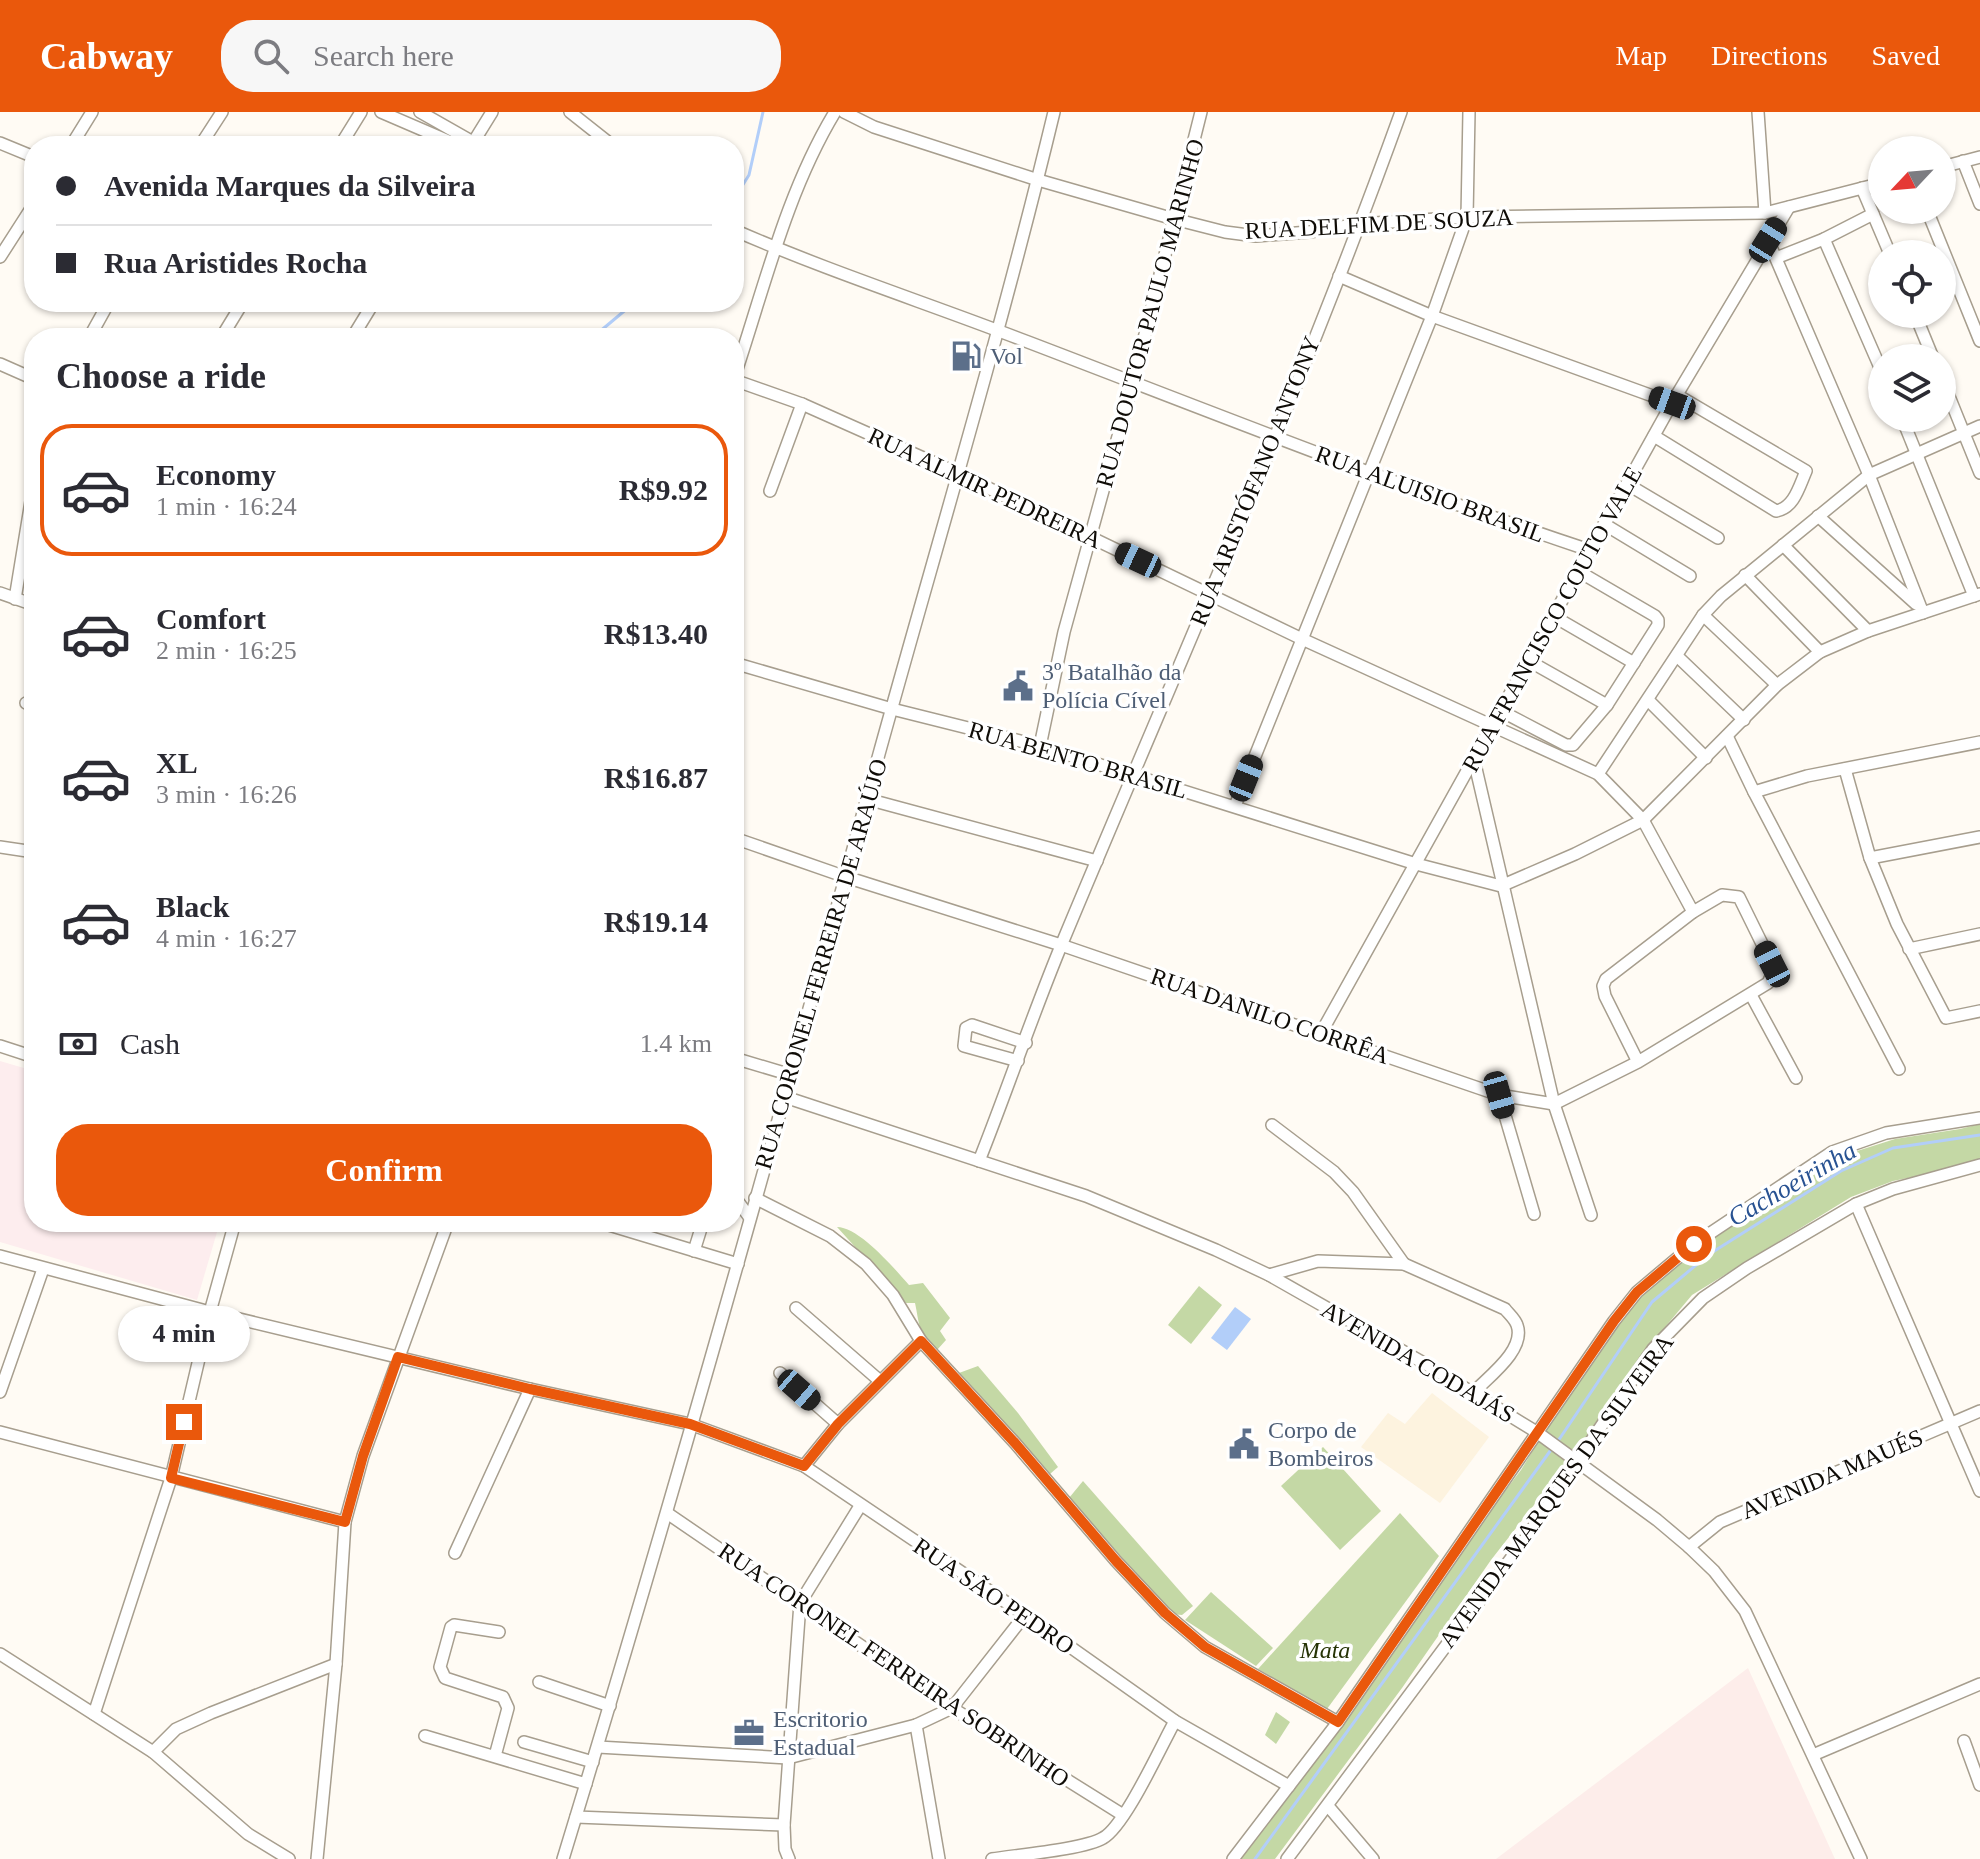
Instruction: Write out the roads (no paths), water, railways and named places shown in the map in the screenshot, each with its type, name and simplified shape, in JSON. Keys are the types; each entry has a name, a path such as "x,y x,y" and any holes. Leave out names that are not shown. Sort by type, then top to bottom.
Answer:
{"street":[{"path":"77,136 92,112"},
{"path":"206,136 222,112"},
{"path":"346,136 361,112"},
{"path":"381,112 437,136"},
{"path":"420,112 461,136"},
{"path":"479,136 492,112"},
{"path":"570,112 600,136"},
{"path":"744,349 795,193 819,138 835,112"},
{"name":"RUA DELFIM DE SOUZA","path":"844,112 874,127 1038,180 1174,219 1256,236 1360,224 1467,217 1765,213 1868,186"},
{"name":"RUA CORONEL FERREIRA DE ARAÚJO","path":"563,1859 667,1513 785,1097 1038,180 1054,112"},
{"name":"RUA DOUTOR PAULO MARINHO","path":"1040,746 1064,632 1133,382 1201,112"},
{"name":"RUA ARISTÓFANO ANTONY","path":"979,1161 1061,945 1274,438 1360,224 1401,112"},
{"path":"1235,806 1432,316 1467,217 1469,112"},
{"path":"1758,112 1765,213"},
{"path":"0,143 24,153"},
{"path":"1956,163 1980,157"},
{"path":"1963,161 1980,204"},
{"path":"1862,188 1868,202"},
{"name":"RUA FRANCISCO COUTO VALE","path":"1321,1033 1589,550 1789,207"},
{"path":"1776,258 1868,217"},
{"path":"0,257 24,220"},
{"path":"1933,224 1980,341"},
{"name":"RUA ALUISIO BRASIL","path":"744,234 1274,438 1589,550"},
{"path":"1824,239 1870,344"},
{"path":"1768,240 1869,475 1920,610"},
{"path":"1339,276 1432,316 1675,399 1806,471 1790,505 1776,511 1654,436"},
{"path":"0,364 24,375"},
{"name":"RUA ALMIR PEDREIRA","path":"744,383 802,404 957,473 1302,639 1598,774"},
{"path":"770,491 802,404"},
{"path":"1956,412 1980,473"},
{"path":"1693,912 1643,820 1598,774 1703,615 1745,575 1869,475 1980,426"},
{"path":"1501,886 1643,820 1777,685 1820,652 1920,610 1977,595 1908,432"},
{"path":"1627,484 1718,538"},
{"path":"1818,516 1920,610"},
{"path":"1604,524 1690,576"},
{"path":"15,599 24,544"},
{"path":"1783,545 1868,631"},
{"path":"1501,711 1566,745 1573,745 1607,705 1658,620 1578,571"},
{"path":"1745,575 1820,652"},
{"path":"0,593 24,602"},
{"path":"1703,615 1777,685"},
{"path":"1553,616 1634,663"},
{"path":"1677,656 1744,720"},
{"path":"1529,661 1607,705"},
{"name":"RUA BENTO BRASIL","path":"744,666 892,709 1040,746 1416,864 1501,886"},
{"path":"1648,700 1706,758"},
{"path":"1727,736 1899,1069"},
{"path":"1754,792 1807,776 1980,742"},
{"path":"1474,760 1554,1104 1591,1215"},
{"path":"1845,769 1870,858 1909,949 1946,1018 1980,1011"},
{"path":"867,799 1097,861"},
{"path":"1870,858 1980,837"},
{"name":"RUA DANILO CORRÊA","path":"744,841 1061,945 1499,1095 1554,1104"},
{"path":"0,847 24,851"},
{"path":"1554,1104 1638,1062 1768,983 1774,970 1772,964 1739,897 1722,895 1693,912 1606,979 1603,986 1638,1062"},
{"path":"1909,949 1980,934"},
{"path":"1751,995 1796,1078"},
{"path":"1018,1061 964,1046 966,1028 972,1025 1026,1043"},
{"path":"0,1046 24,1054"},
{"path":"744,1061 791,1075"},
{"path":"1499,1095 1534,1214"},
{"name":"AVENIDA CODAJÁS","path":"785,1097 1086,1196 1269,1275 1542,1436 1689,1547 1714,1571 1745,1611 1861,1859"},
{"name":"AVENIDA MARQUES DA SILVEIRA","path":"1233,1859 1338,1722 1542,1436 1629,1302 1694,1244 1832,1152 1886,1133 1980,1118"},
{"path":"1272,1125 1334,1172 1353,1192 1404,1264"},
{"name":"AVENIDA MARQUES DA SILVEIRA","path":"1287,1859 1524,1541 1574,1460 1653,1349 1703,1298 1747,1268 1856,1204 1893,1189 1980,1165"},
{"path":"755,1198 830,1236 866,1264 893,1295 921,1341 1165,1613 1205,1647 1338,1722"},
{"path":"1856,1204 1980,1491"},
{"path":"744,1210 750,1218"},
{"path":"94,1714 171,1478 232,1232"},
{"path":"317,1859 336,1664 345,1522 363,1456 444,1232"},
{"path":"632,1232 738,1264"},
{"path":"694,1251 700,1232"},
{"name":"RUA SÃO PEDRO","path":"0,1256 210,1312 690,1424 804,1466 1175,1721 1289,1786"},
{"path":"1269,1275 1318,1261 1404,1264 1505,1309 1516,1323 1518,1337 1511,1354 1473,1393"},
{"path":"0,1392 43,1269"},
{"path":"796,1308 880,1381"},
{"path":"804,1466 838,1424 921,1341"},
{"path":"780,1373 838,1424"},
{"path":"455,1553 530,1389"},
{"name":"AVENIDA MAUÉS","path":"1689,1547 1720,1522 1980,1411"},
{"path":"0,1432 345,1522"},
{"path":"789,1859 785,1849 784,1825 800,1603 860,1506"},
{"name":"RUA CORONEL FERREIRA SOBRINHO","path":"667,1513 952,1708 1123,1815"},
{"path":"598,1747 788,1758 916,1725 952,1708 1025,1615"},
{"path":"495,1756 507,1702 503,1697 445,1678 440,1667 454,1625 499,1632"},
{"path":"0,1654 153,1752 248,1834 289,1859"},
{"path":"153,1752 176,1729 336,1664"},
{"path":"539,1682 610,1706"},
{"path":"1813,1755 1980,1684"},
{"path":"992,1859 1093,1843 1109,1834 1123,1815 1175,1721"},
{"path":"916,1725 939,1859"},
{"path":"425,1736 586,1784"},
{"path":"1964,1741 1980,1785"},
{"path":"524,1742 593,1762"},
{"path":"1328,1806 1373,1859"},
{"path":"576,1817 784,1825"}],"water":[{"path":"1235,1307 1251,1319 1227,1350 1211,1338"}],"waterway":[{"path":"744,183 749,175 763,112"},
{"path":"604,328 623,312"},
{"name":"Cachoeirinha","path":"1558,1441 1652,1302 1708,1255 1841,1171 1893,1148 1980,1135"},
{"name":"Cachoeirinha","path":"1255,1859 1553,1447"}],"place":[{"name":"Vol","path":"966,356"},
{"name":"3º Batalhão da Polícia Cível","path":"1018,686"},
{"name":"Corpo de Bombeiros","path":"1244,1444"},
{"name":"Escritorio Estadual","path":"749,1733"}],"park label":[{"name":"Mata","path":"1325,1650"}]}
